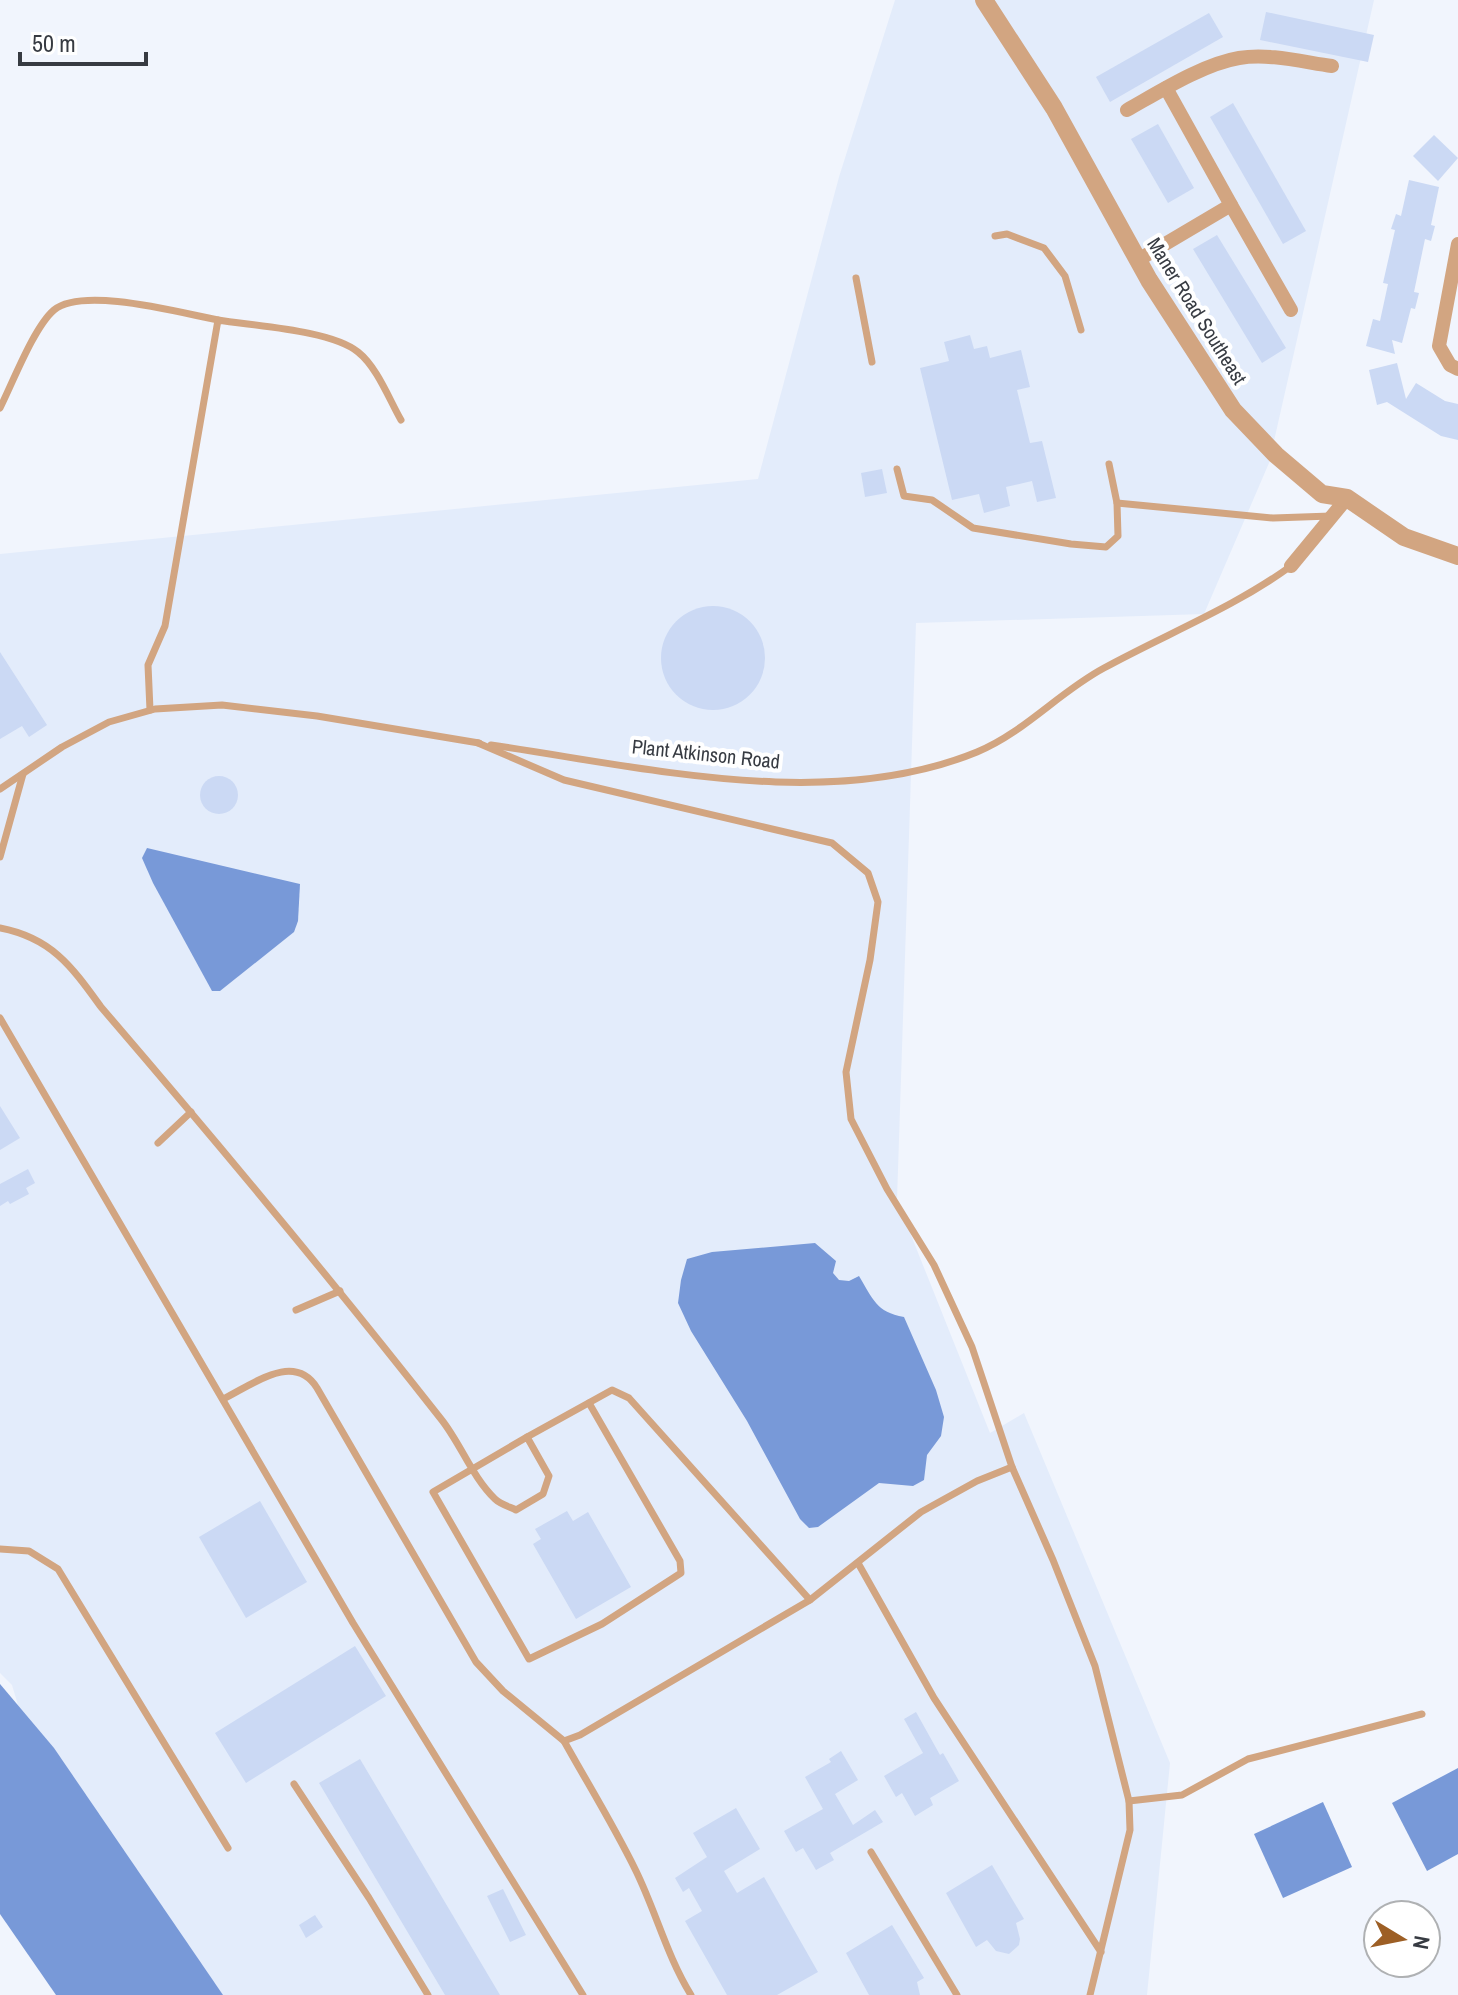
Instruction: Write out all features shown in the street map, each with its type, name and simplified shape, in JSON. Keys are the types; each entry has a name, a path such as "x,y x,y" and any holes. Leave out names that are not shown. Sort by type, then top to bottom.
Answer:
{"street":[{"name":"Maner Road Southeast","path":"984,0 1054,108 1182,334 1233,410 1276,455 1322,494 1347,498 1404,537 1458,556"},
{"path":"1127,110 1166,88 1239,58 1332,66"},
{"path":"1166,88 1291,310"},
{"path":"1138,260 1231,205"},
{"path":"1458,244 1439,346 1450,365 1458,369"},
{"name":"Plant Atkinson Road","path":"1291,566 1347,498"}],"lane":[{"path":"995,236 1007,234 1044,248 1065,276 1081,330"},
{"path":"856,278 872,362"},
{"path":"0,408 42,324 55,309 71,300 93,298 326,337 358,352 375,374 401,420"},
{"path":"150,710 148,665 165,626 218,320"},
{"path":"897,469 904,496 932,500 973,528 1106,547 1118,536 1117,503 1109,464"},
{"path":"1117,503 1273,518 1333,516"},
{"name":"Plant Atkinson Road","path":"0,789 62,747 109,722 150,710 222,705 317,716 619,766 772,782 849,780 951,762 1014,734 1059,697 1101,669 1258,590 1291,566"},
{"path":"478,743 564,780 832,843 868,873 878,902 870,960 846,1072 851,1119 887,1189 934,1265 972,1347 1012,1467 1095,1666 1129,1801 1130,1830 1090,1995"},
{"path":"0,857 23,774"},
{"path":"0,928 24,932 69,963 101,1007 340,1291 452,1432 497,1501 516,1510 543,1494 549,1476 527,1437"},
{"path":"0,1018 353,1623 583,1995"},
{"path":"158,1143 191,1112"},
{"path":"296,1310 340,1291"},
{"path":"223,1399 282,1371 296,1370 307,1374 476,1662 503,1691 564,1741 635,1869 655,1911 667,1949 691,1995"},
{"path":"589,1403 680,1561 681,1573 602,1624 529,1659 433,1492 527,1437 612,1390 629,1398 810,1600"},
{"path":"564,1741 580,1735 810,1600 921,1512 977,1481 1012,1467"},
{"path":"0,1549 29,1551 58,1569 228,1848"},
{"path":"858,1563 934,1698 1101,1952"},
{"path":"1129,1801 1182,1795 1248,1759 1422,1714"},
{"path":"294,1784 428,1995"},
{"path":"871,1852 957,1995"}],"shaded area":[{"path":"895,0 1374,0 1269,463 1204,614 916,623 897,1200 990,1433 1024,1413 1170,1763 1147,1995 214,1995 48,1806 12,1685 0,1673 0,554 758,479 839,177"}],"water":[{"path":"147,848 300,884 298,921 294,932 220,991 212,991 153,883 142,858"},
{"path":"815,1243 836,1261 833,1273 839,1280 849,1281 859,1276 881,1308 904,1317 936,1390 944,1417 941,1436 927,1455 924,1480 913,1486 879,1483 818,1527 809,1528 800,1519 747,1421 691,1331 678,1303 687,1259 712,1252"},
{"path":"0,1684 54,1748 223,1995 56,1995 0,1914"},
{"path":"1458,1768 1458,1854 1427,1871 1392,1803"},
{"path":"1323,1802 1352,1867 1283,1898 1254,1834"}],"building":[{"path":"1266,12 1374,35 1368,62 1260,40"},
{"path":"1209,13 1223,37 1110,102 1096,77"},
{"path":"1233,103 1306,231 1283,244 1210,117"},
{"path":"1158,124 1194,188 1168,203 1131,139"},
{"path":"1434,135 1458,158 1438,181 1413,156"},
{"path":"1409,180 1439,187 1431,225 1435,226 1431,241 1425,239 1414,292 1419,293 1415,309 1411,308 1402,343 1392,340 1395,354 1366,346 1373,319 1380,321 1388,284 1383,283 1395,230 1391,229 1396,214 1401,216"},
{"path":"1217,235 1286,348 1262,363 1193,249"},
{"path":"970,335 974,349 987,346 990,358 1021,350 1030,387 1017,390 1030,443 1042,441 1056,498 1037,502 1032,481 1006,487 1010,506 984,513 979,494 952,500 920,368 949,361 944,342"},
{"path":"1397,363 1406,399 1416,383 1445,401 1458,404 1458,440 1441,436 1387,402 1377,405 1369,370"},
{"path":"882,469 887,493 865,497 861,473"},
{"path":"713,606 733,610 750,621 761,638 765,658 761,678 750,695 733,706 713,710 693,706 676,695 665,678 661,658 665,638 676,621 693,610"},
{"path":"0,652 47,725 29,737 22,726 0,739"},
{"path":"219,776 233,781 238,795 233,809 219,814 205,809 200,795 205,781"},
{"path":"0,1106 20,1138 0,1150"},
{"path":"28,1169 35,1183 26,1188 29,1194 0,1206 0,1184"},
{"path":"260,1501 307,1582 246,1618 199,1537"},
{"path":"567,1511 573,1521 588,1512 631,1587 576,1619 533,1544 541,1539 535,1529"},
{"path":"355,1646 386,1696 246,1783 215,1733"},
{"path":"916,1712 959,1781 930,1798 933,1805 915,1816 902,1793 896,1797 884,1776 923,1753 904,1719"},
{"path":"841,1751 858,1780 835,1794 853,1825 875,1810 883,1822 830,1853 834,1860 816,1870 803,1848 796,1852 784,1831 823,1809 805,1777 831,1762 829,1759"},
{"path":"360,1759 500,1995 445,1995 319,1783"},
{"path":"736,1808 760,1849 724,1871 737,1893 764,1877 818,1972 777,1995 727,1995 685,1921 702,1911 689,1888 683,1892 675,1878 707,1857 693,1833"},
{"path":"992,1865 1024,1919 1016,1923 1019,1945 1009,1954 996,1951 987,1940 976,1947 946,1893"},
{"path":"503,1889 526,1935 510,1942 487,1896"},
{"path":"315,1915 323,1927 306,1938 299,1925"},
{"path":"892,1925 924,1978 917,1982 920,1995 869,1995 846,1953"}]}
